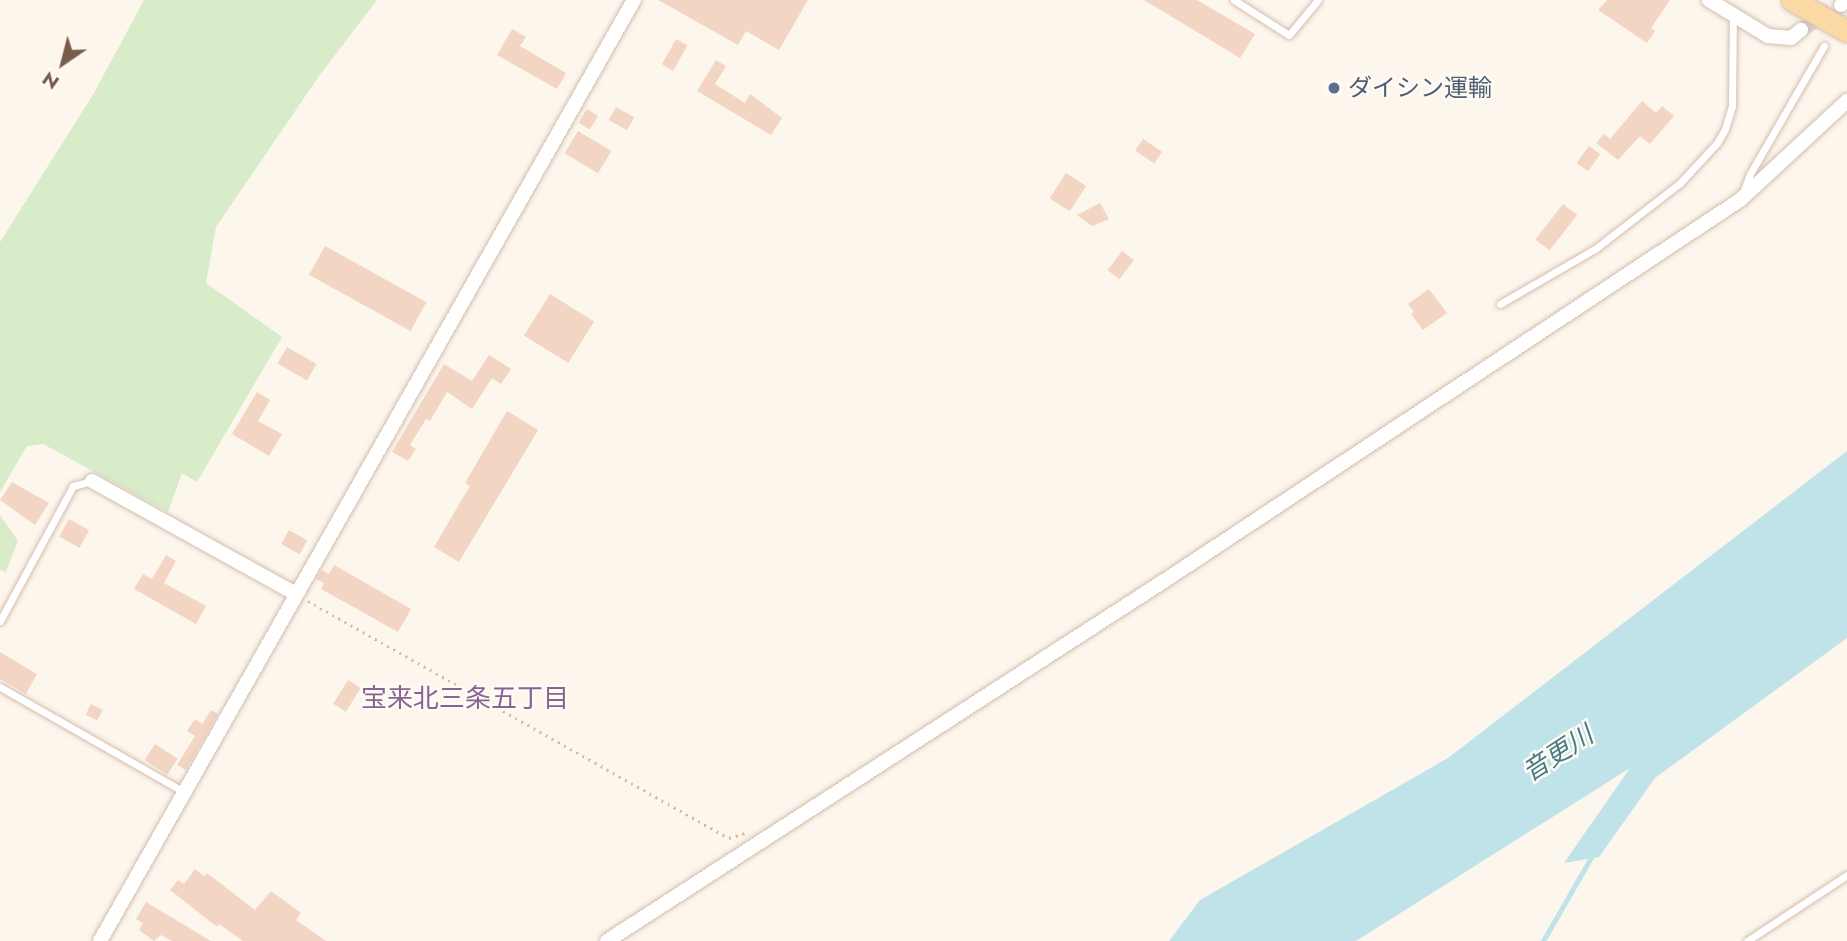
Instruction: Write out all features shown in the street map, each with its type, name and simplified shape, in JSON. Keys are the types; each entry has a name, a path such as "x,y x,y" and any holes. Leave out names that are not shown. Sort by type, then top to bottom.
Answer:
{"main road":[{"path":"1792,0 1847,31"}],"street":[{"path":"100,941 634,0"},
{"path":"1709,0 1768,36 1791,38 1801,30"},
{"path":"607,941 1167,579 1740,200 1847,101"},
{"path":"92,481 296,594"}],"lane":[{"path":"1234,0 1289,35 1318,0"},
{"path":"1500,304 1595,249 1680,183 1717,144 1726,129 1732,106 1733,15"},
{"path":"1740,200 1750,174 1824,46"},
{"path":"0,621 73,486 92,481"},
{"path":"0,687 185,792"},
{"path":"1747,941 1847,875"}],"path":[{"path":"296,594 729,838 749,830"}],"green space":[{"path":"144,0 377,0 319,76 216,227 206,283 282,337 197,482 182,473 168,512 43,444 27,446 0,492 0,242 94,93"},
{"path":"0,515 18,541 6,572 0,570"}],"water":[{"name":"音更川","path":"1847,451 1847,638 1655,778 1599,857 1564,863 1630,768 1356,941 1169,941 1200,900 1448,758"}],"building":[{"path":"658,0 808,0 779,50 746,31 738,45"},
{"path":"1144,0 1197,0 1255,34 1240,58"},
{"path":"1607,0 1670,0 1651,28 1655,31 1647,43 1598,10"},
{"path":"512,29 526,37 520,46 566,73 557,89 497,55"},
{"path":"676,39 687,45 673,71 662,64"},
{"path":"716,60 726,66 715,84 745,103 750,94 782,118 771,135 697,91"},
{"path":"1642,101 1656,113 1662,106 1674,116 1650,144 1640,136 1618,160 1596,143 1604,134 1610,139"},
{"path":"616,107 634,117 627,130 609,120"},
{"path":"587,109 598,116 590,129 579,123"},
{"path":"578,131 611,151 598,173 565,153"},
{"path":"1143,139 1162,152 1154,163 1135,151"},
{"path":"1589,146 1600,154 1588,171 1577,163"},
{"path":"1066,173 1086,186 1070,211 1050,198"},
{"path":"1100,203 1109,219 1092,226 1077,215"},
{"path":"1563,204 1577,215 1549,251 1535,239"},
{"path":"325,246 426,302 410,331 309,275"},
{"path":"1122,251 1134,260 1120,279 1108,270"},
{"path":"1429,289 1447,313 1423,330 1411,314 1414,312 1408,304"},
{"path":"550,294 594,322 568,363 524,336"},
{"path":"287,347 316,364 307,380 278,363"},
{"path":"489,355 511,369 501,384 492,378 472,409 447,392 430,421 426,419 410,445 416,449 408,461 392,452 444,364 472,381"},
{"path":"257,392 270,400 258,421 282,434 269,456 232,434"},
{"path":"507,411 538,430 459,562 434,547 470,486 465,483"},
{"path":"12,482 49,503 35,525 0,500"},
{"path":"69,519 89,530 79,548 59,536"},
{"path":"289,530 307,540 300,554 281,544"},
{"path":"166,555 176,561 164,583 206,606 196,624 134,589 143,574 152,579"},
{"path":"334,565 411,609 398,632 321,589 324,583 316,579 322,570 329,574"},
{"path":"0,652 37,674 26,694 0,679"},
{"path":"348,680 361,688 346,712 333,704"},
{"path":"91,704 103,710 97,721 86,715"},
{"path":"211,710 218,714 186,770 177,765 195,736 187,731 195,719 202,724"},
{"path":"155,744 178,759 167,775 145,760"},
{"path":"195,869 204,876 207,873 255,910 271,891 301,913 296,920 326,941 243,941 219,924 217,927 170,890 178,880 184,884"},
{"path":"146,902 211,941 172,941 161,935 154,941 139,930 143,923 136,919"}],"waterway":[{"path":"1543,941 1593,854"}],"tunnel":[{"path":"1801,30 1841,5"}],"place":[{"name":"ダイシン運輸","path":"1334,88"}],"district":[{"name":"宝来北三条五丁目","path":"465,699"}]}
